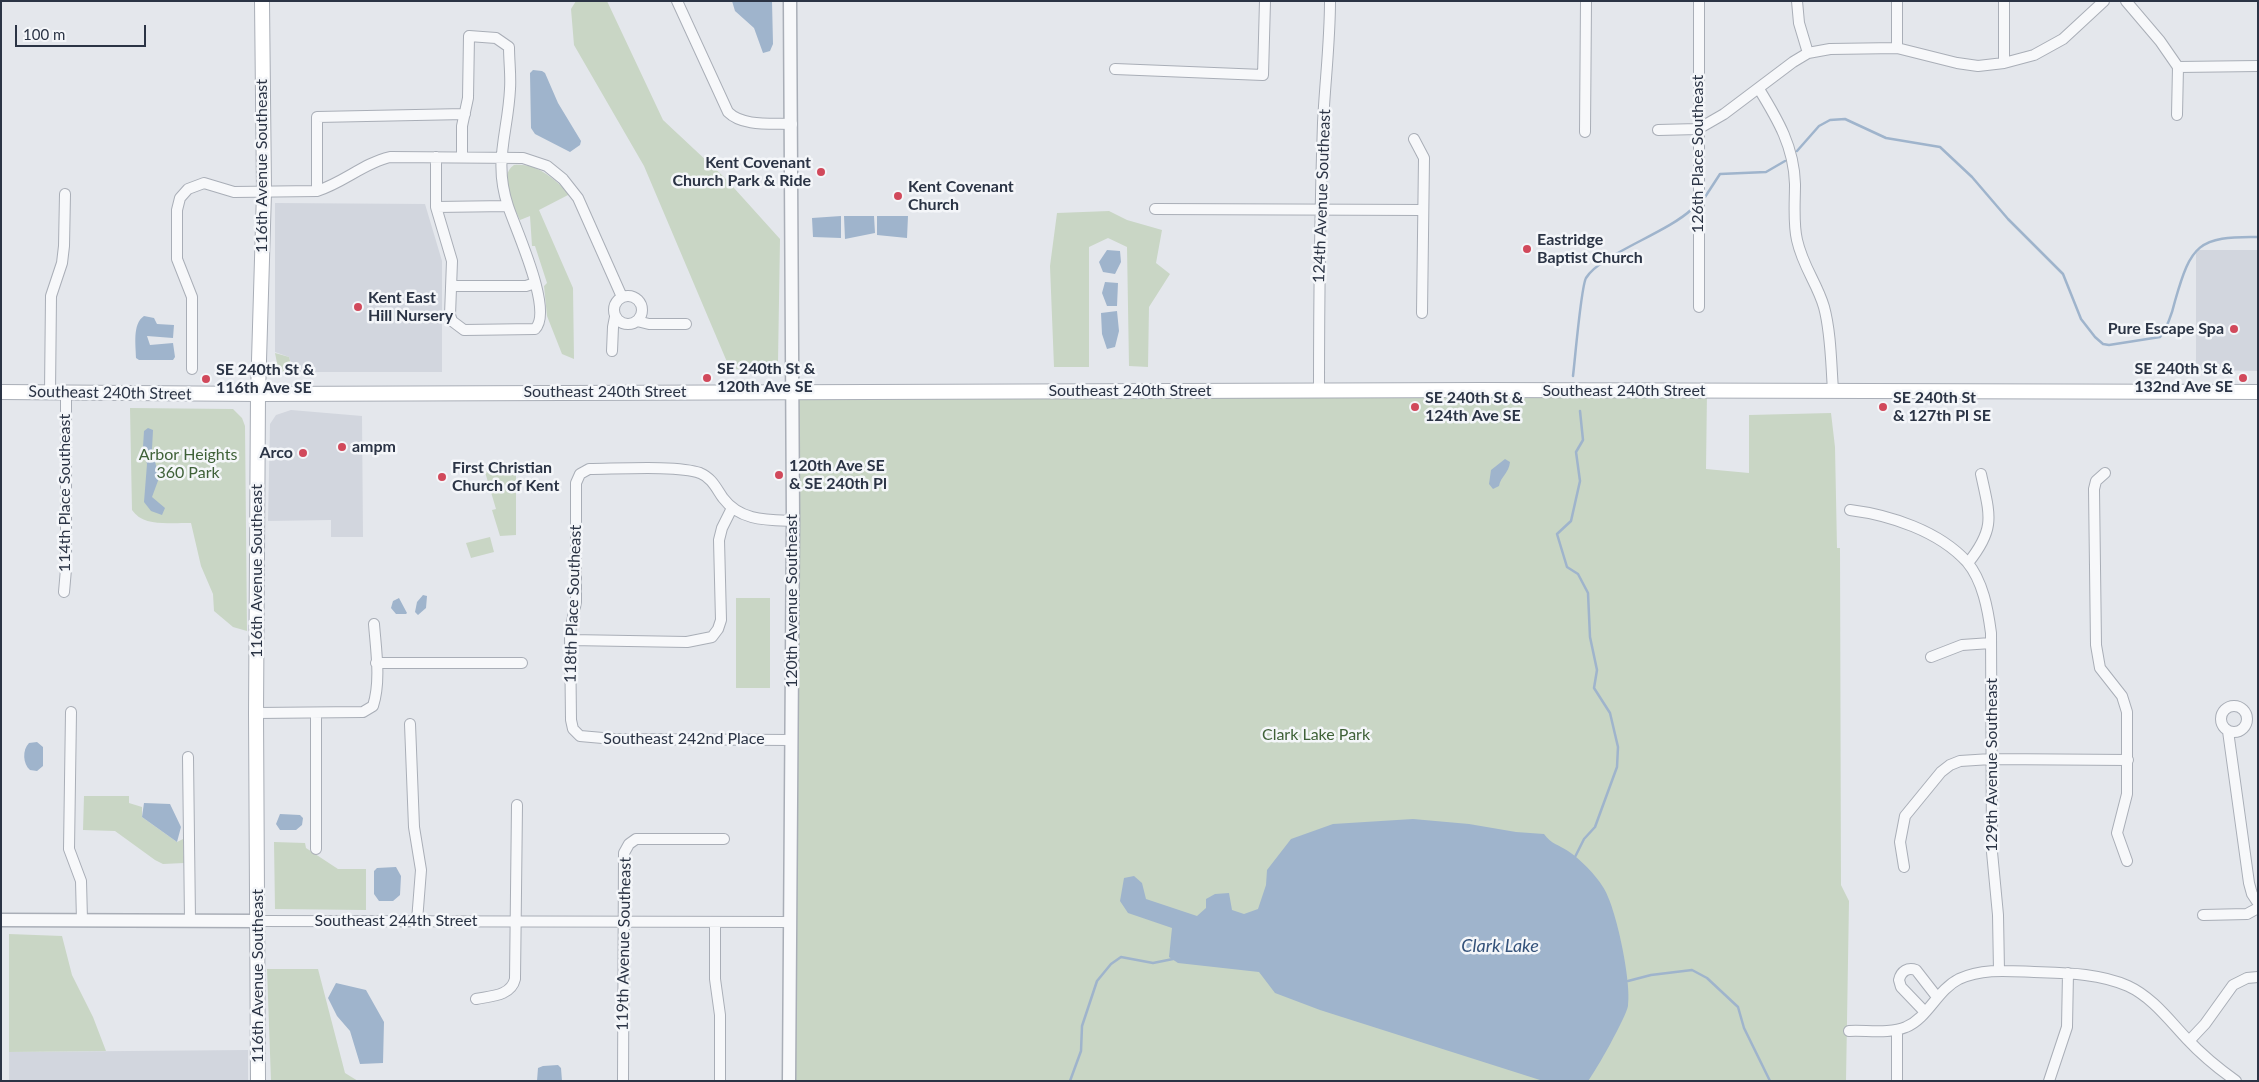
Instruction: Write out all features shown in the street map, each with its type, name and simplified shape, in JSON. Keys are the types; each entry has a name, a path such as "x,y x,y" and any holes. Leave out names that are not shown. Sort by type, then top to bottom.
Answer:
{"main road":[{"name":"116th Avenue Southeast","path":"258,1081 256,713 258,394 264,192 262,1"},
{"name":"Southeast 240th Street","path":"1,392 258,394 1319,390 1707,392 1832,390 2258,392"}],"street":[{"path":"677,1 728,112 733,117 748,122 792,124"},
{"name":"120th Avenue Southeast","path":"789,1081 793,521 790,1"},
{"path":"1115,69 1263,75 1265,1"},
{"name":"124th Avenue Southeast","path":"1319,390 1320,210 1323,120 1330,47 1330,1"},
{"path":"1584,132 1586,1"},
{"name":"126th Place Southeast","path":"1699,1 1699,307"},
{"path":"1797,1 1799,22 1808,53"},
{"path":"1897,1 1897,48"},
{"path":"2004,1 2004,62"},
{"path":"1658,130 1698,129 1724,114 1759,89 1775,74 1808,53 1830,49 1897,48 1978,66 2004,62 2045,50 2062,39 2104,1"},
{"path":"2126,1 2160,41 2178,67 2177,115"},
{"path":"436,157 436,207 452,261 450,315 456,326 464,330 528,331 538,326 540,314 535,283 502,184 500,158 510,90 509,48 496,38 469,36 468,98 462,157"},
{"path":"2178,67 2258,66"},
{"path":"1759,89 1780,124 1790,147 1795,181 1796,237 1802,264 1824,306 1828,326 1832,390"},
{"path":"317,191 317,117 465,114"},
{"path":"1414,139 1424,158 1422,313"},
{"path":"192,369 192,297 177,259 177,210 180,198 188,189 204,183 234,192 317,191 328,188 379,159 390,157 523,158 547,166 564,179 578,198 622,297"},
{"name":"114th Place Southeast","path":"50,392 51,296 62,263 65,194"},
{"path":"436,207 508,206"},
{"path":"1155,209 1423,210"},
{"path":"452,286 526,286 535,283"},
{"path":"612,351 615,303 622,297 631,296 639,301 642,309 637,321"},
{"path":"615,317 625,324 637,321 649,324 686,324"},
{"name":"114th Place Southeast","path":"64,592 66,569 66,392"},
{"name":"118th Place Southeast","path":"577,733 573,729 571,720 570,640 571,622 576,602 576,483 580,474 589,469 689,470 710,478 732,508"},
{"path":"2105,473 2096,481 2094,488 2096,645 2100,668 2118,690 2125,703 2128,723 2127,800 2117,828 2119,843 2127,861"},
{"path":"1850,510 1876,514 1920,530 1940,540 1968,563 1984,541 1988,527 1987,503 1981,474"},
{"path":"570,640 687,642 712,637 718,629 721,620 719,540 722,528 732,508 742,514 762,520 793,521"},
{"name":"129th Avenue Southeast","path":"1968,563 1986,605 1991,643 1992,852 1998,915 1999,971"},
{"path":"256,713 316,714 363,712 373,706 376,696 374,624"},
{"path":"1932,657 1962,646 1991,643"},
{"path":"376,663 522,663"},
{"path":"72,712 69,849 81,881 82,920"},
{"path":"316,714 316,849"},
{"path":"410,724 414,827 421,870 417,921"},
{"path":"2228,731 2249,884 2252,894 2258,903"},
{"name":"Southeast 242nd Place","path":"577,733 588,738 605,739 791,740"},
{"path":"188,757 190,920"},
{"path":"1904,867 1901,833 1905,816 1912,805 1941,772 1950,765 1960,761 1991,759 2128,760"},
{"path":"476,999 502,994 511,989 514,983 516,973 517,804"},
{"name":"119th Avenue Southeast","path":"623,1081 622,922 624,853 629,844 636,839 724,838"},
{"path":"2203,915 2247,914 2258,908"},
{"name":"Southeast 244th Street","path":"1,920 790,922"},
{"path":"715,922 715,979 720,1015 720,1081"},
{"path":"1924,1012 1901,987 1899,980 1902,972 1909,969 1916,970 1936,997"},
{"path":"1849,1031 1897,1030 1914,1022 1936,997 1952,983 1978,973 1999,971 2068,973 2101,978 2129,986 2155,1005 2189,1041 2236,1081"},
{"path":"2049,1081 2067,1027 2068,973"},
{"path":"2189,1041 2205,1024 2233,985 2247,978 2258,976"},
{"path":"1897,1030 1897,1081"}],"shaded area":[{"name":"Kent East Hill Nursery","path":"275,203 425,204 442,261 442,372 294,372 289,357 275,352"},
{"path":"2196,250 2258,250 2258,371 2196,370"},
{"path":"291,410 362,416 363,537 331,537 331,520 268,521 270,424 276,415"},
{"path":"248,1050 248,1081 9,1081 9,1052"}],"green space":[{"path":"576,1 607,1 663,120 725,178 780,239 778,362 765,370 730,369 644,166 574,45 571,9"},
{"path":"514,165 530,166 538,169 552,178 570,194 539,210 573,288 574,359 562,354 547,316 544,286 547,283 535,246 532,246 530,216 520,220 508,192 507,176 509,170"},
{"path":"1109,211 1127,220 1162,230 1156,263 1170,274 1149,307 1148,367 1129,366 1127,247 1108,238 1089,247 1089,367 1054,367 1050,266 1057,213"},
{"path":"275,353 289,357 293,372 283,372 278,368"},
{"name":"Clark Lake Park","path":"792,392 1707,392 1706,469 1749,473 1749,415 1831,413 1835,447 1837,548 1840,548 1841,885 1849,901 1846,1081 789,1081"},
{"name":"Arbor Heights 360 Park","path":"130,408 233,409 242,418 245,426 247,631 233,627 214,611 213,594 201,566 191,523 151,522 137,516 132,510"},
{"path":"516,463 516,535 500,536 492,510 496,509 485,472"},
{"path":"490,537 494,552 471,558 466,543"},
{"path":"736,598 770,598 770,688 736,688"},
{"path":"84,796 129,796 129,803 142,807 142,817 177,842 183,839 184,863 163,864 115,831 83,830"},
{"path":"274,842 305,843 306,848 338,869 366,869 366,910 275,909"},
{"path":"9,934 62,936 72,975 93,1017 106,1051 9,1052"},
{"path":"267,969 318,969 345,1073 358,1081 271,1081"}],"water":[{"path":"732,1 772,1 773,44 770,51 763,53 754,28 735,11"},
{"path":"533,70 545,73 558,103 581,141 580,145 570,152 535,134 531,128 530,73"},
{"path":"841,216 841,238 813,237 812,218"},
{"path":"844,216 874,216 875,233 845,239"},
{"path":"877,216 908,216 907,238 877,235"},
{"path":"1107,250 1120,251 1121,262 1115,274 1103,272 1099,262"},
{"path":"1105,282 1118,283 1117,306 1107,306 1102,293"},
{"path":"1117,311 1119,331 1115,347 1107,349 1102,334 1101,313"},
{"path":"144,316 154,318 157,324 174,325 173,338 147,336 150,345 173,343 175,357 173,360 139,360 136,358 136,330"},
{"path":"148,428 153,430 152,449 159,478 152,497 165,508 162,515 151,511 144,502 147,464 143,447 144,431"},
{"path":"1505,459 1510,462 1508,469 1499,486 1493,489 1489,484 1491,470"},
{"path":"423,595 427,596 426,608 418,615 415,612 417,602"},
{"path":"399,598 406,614 396,614 391,608 393,601"},
{"path":"37,742 43,747 43,766 37,771 30,770 24,757 25,749 29,743"},
{"path":"144,803 170,804 181,827 177,842 142,817"},
{"path":"280,814 300,815 303,818 302,825 296,830 280,830 276,824"},
{"name":"Clark Lake","path":"1413,819 1544,834 1552,842 1578,859 1600,882 1608,897 1618,927 1629,995 1628,1006 1622,1021 1588,1081 1540,1080 1320,1010 1275,993 1259,972 1178,963 1169,957 1172,928 1128,913 1120,901 1124,878 1134,876 1142,883 1146,899 1197,916 1206,908 1206,899 1215,894 1229,893 1232,910 1244,914 1258,909 1266,885 1267,870 1291,839 1333,824"},
{"path":"396,867 401,876 400,895 393,901 379,901 374,894 374,871 377,868"},
{"path":"336,983 366,990 384,1022 383,1063 360,1064 350,1031 337,1016 328,998"},
{"path":"558,1065 561,1068 562,1081 537,1081 538,1068"}],"waterway":[{"path":"1797,151 1819,126 1830,120 1845,119 1886,138 1940,147 1972,177 2008,219 2063,274 2081,319 2103,344 2109,345 2160,337 2169,320 2186,267 2192,256 2210,242 2238,237 2258,237"},
{"path":"1705,197 1720,174 1766,172 1785,161"},
{"path":"1573,376 1580,309 1586,278 1605,260 1667,227 1692,209"},
{"path":"1575,857 1584,839 1595,827 1617,767 1618,747 1610,713 1594,688 1597,670 1590,637 1588,593 1578,574 1567,567 1557,534 1571,521 1580,481 1576,452 1583,440 1580,411"},
{"path":"1070,1081 1081,1051 1082,1026 1097,981 1111,964 1121,957 1153,963 1173,959"},
{"path":"1628,981 1651,975 1692,970 1707,978 1738,1007 1744,1028 1770,1081"}],"place":[{"name":"Kent Covenant Church Park & Ride","path":"821,172"},
{"name":"Kent Covenant Church","path":"898,196"},
{"name":"Eastridge Baptist Church","path":"1527,249"},
{"name":"Kent East Hill Nursery","path":"358,307"},
{"name":"Pure Escape Spa","path":"2234,329"},
{"name":"SE 240th St & 120th Ave SE","path":"707,378"},
{"name":"SE 240th St & 132nd Ave SE","path":"2243,378"},
{"name":"SE 240th St & 116th Ave SE","path":"206,379"},
{"name":"SE 240th St & 124th Ave SE","path":"1415,407"},
{"name":"SE 240th St & 127th Pl SE","path":"1883,407"},
{"name":"ampm","path":"342,447"},
{"name":"Arco","path":"303,453"},
{"name":"120th Ave SE & SE 240th Pl","path":"779,475"},
{"name":"First Christian Church of Kent","path":"442,477"}]}
